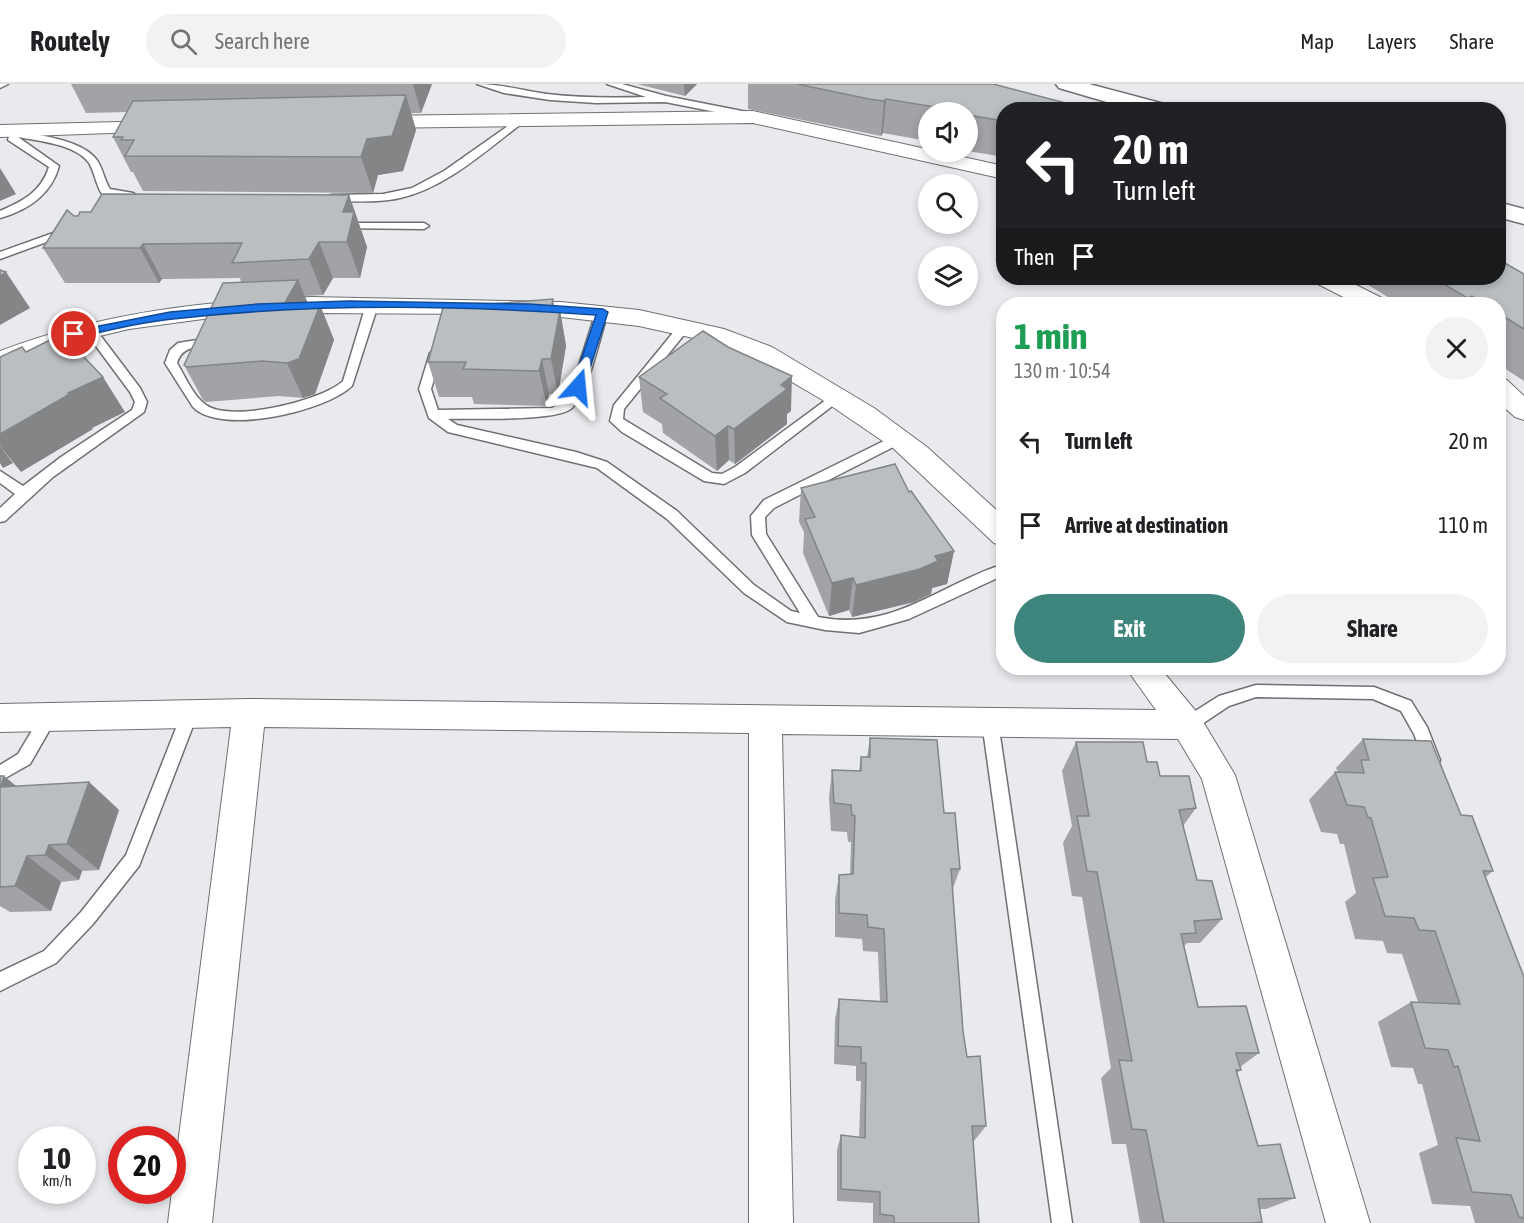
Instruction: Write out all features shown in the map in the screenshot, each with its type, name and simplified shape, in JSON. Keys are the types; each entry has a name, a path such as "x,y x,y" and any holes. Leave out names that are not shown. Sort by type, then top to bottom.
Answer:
{"street":[{"path":"1066,84 1131,102"},
{"path":"357,123 753,117 996,171"},
{"path":"1,131 179,127"},
{"path":"1506,211 1524,217"},
{"path":"1338,285 1361,297"},
{"path":"0,360 42,344 90,330 170,315 247,308 372,305 449,311 529,307 603,312 685,326 754,349 838,397 898,439 996,528"},
{"path":"1506,380 1524,390"},
{"path":"1506,394 1524,411"},
{"path":"1148,675 1187,725 1218,775 1348,1223"},
{"path":"0,718 249,713 1187,725"},
{"path":"190,1223 249,713"},
{"path":"765,719 771,1223"}],"lane":[{"path":"482,84 499,89 599,102 665,99"},
{"path":"612,84 665,99 753,117"},
{"path":"315,198 374,198 400,195 427,185 522,119"},
{"path":"1,131 66,146 84,153 93,161 99,183 106,192 126,196 149,196"},
{"path":"0,215 34,200 51,182 54,166 1,131"},
{"path":"331,226 424,226"},
{"path":"0,256 78,228"},
{"path":"218,339 182,346 174,353 171,363 203,410 220,416 267,412 313,404 337,396 348,384 372,305"},
{"path":"433,415 554,412 567,405 578,387 603,312"},
{"path":"685,326 618,408 616,421 709,478 724,480 740,471 838,397"},
{"path":"0,517 45,476 138,412 141,402 136,391 90,330"},
{"path":"441,337 425,389 433,415 453,429 602,465 672,515 749,589 787,615 859,627 904,615 996,573"},
{"path":"813,621 759,535 758,516 769,504 898,439"},
{"path":"0,476 24,494"},
{"path":"1187,725 1224,700 1256,691 1374,693 1406,706 1421,732 1438,775"},
{"path":"0,982 50,957 87,918 133,860 190,713"},
{"path":"0,774 24,759 49,717"},
{"path":"990,722 1062,1223"}],"building":[{"path":"797,84 993,84 1062,102 996,102 996,120 978,117 978,102 918,102 918,104 886,99 884,101"},
{"path":"406,95 392,136 367,139 361,157 125,156 134,140 121,140 123,137 113,137 133,101"},
{"path":"102,194 349,195 343,212 354,212 347,242 319,242 309,259 232,263 242,243 143,244 140,248 43,248 67,210 74,216 78,216 80,212 91,212"},
{"path":"1506,264 1524,274 1524,329 1506,318 1506,297 1465,297 1446,285 1506,285"},
{"path":"298,280 284,304 320,305 299,359 287,363 262,361 187,367 184,365 223,283"},
{"path":"553,299 551,310 560,310 551,359 542,359 539,371 463,369 466,362 428,362 444,304 478,305"},
{"path":"703,331 728,347 792,376 781,385 787,389 734,429 728,426 715,436 660,398 667,394 639,377"},
{"path":"62,334 103,377 68,393 70,394 0,434 0,357 22,347 26,352"},
{"path":"895,464 909,492 911,491 954,551 935,556 938,561 920,569 856,585 853,578 832,583 805,519 815,517 801,488"},
{"path":"870,738 937,740 944,813 955,813 960,869 951,869 963,1031 967,1057 980,1056 986,1126 972,1126 979,1223 894,1223 894,1216 880,1214 880,1192 841,1189 841,1135 865,1138 866,1063 861,1063 861,1047 838,1046 839,999 887,1002 884,929 868,927 867,915 839,913 839,875 853,874 855,816 852,815 851,805 834,803 832,770 861,771 861,757 870,757"},
{"path":"1363,739 1431,741 1461,815 1472,816 1493,871 1483,871 1524,977 1524,1218 1519,1217 1511,1195 1472,1192 1456,1138 1480,1141 1458,1066 1454,1067 1448,1050 1425,1048 1411,1002 1460,1004 1435,931 1419,930 1414,918 1385,916 1373,878 1388,877 1371,818 1368,817 1364,807 1347,805 1335,772 1364,773 1361,760 1369,760"},
{"path":"1076,742 1143,742 1147,762 1157,762 1160,776 1189,776 1196,808 1179,810 1197,880 1212,881 1222,919 1194,921 1196,933 1181,934 1198,1007 1246,1006 1259,1053 1236,1053 1241,1070 1236,1070 1258,1146 1280,1144 1295,1198 1258,1199 1262,1222 1164,1223 1146,1130 1132,1129 1119,1060 1132,1061 1097,872 1087,871 1077,816 1089,816"},
{"path":"0,776 4,776 1,787 89,782 67,844 49,845 45,855 27,856 15,886 0,887"}],"route":[{"path":"74,334 170,315 349,304 529,307 603,312 578,387"}]}
